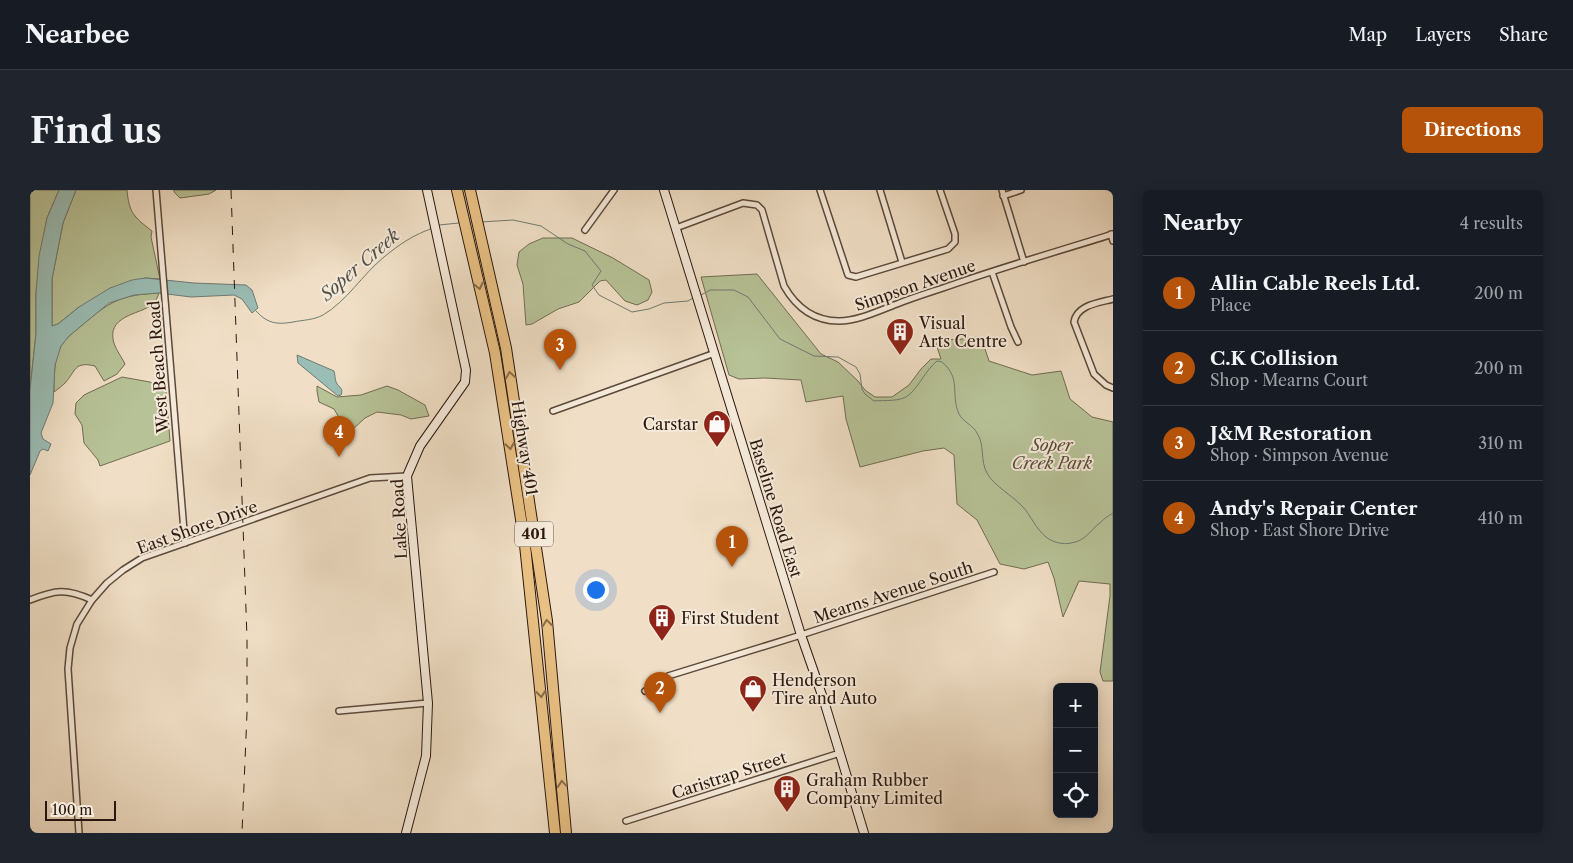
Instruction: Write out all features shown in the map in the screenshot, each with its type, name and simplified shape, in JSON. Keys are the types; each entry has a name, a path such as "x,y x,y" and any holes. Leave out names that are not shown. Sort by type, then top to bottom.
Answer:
{"highway":[{"name":"Highway 401","path":"456,190 495,353 525,545 555,833"},
{"name":"Highway 401","path":"472,190 506,348 547,621 566,833"}],"street":[{"name":"West Beach Road","path":"156,190 185,543"},
{"name":"Lake Road","path":"406,833 426,756 428,703 408,476 420,446 465,382 466,370 427,190"},
{"path":"585,230 614,190"},
{"name":"Baseline Road East","path":"664,190 864,833"},
{"path":"820,190 848,275 856,277 948,249 955,242 955,234 940,190"},
{"path":"880,190 902,262"},
{"path":"1021,190 1003,193 1024,262"},
{"name":"Simpson Avenue","path":"676,228 743,203 757,205 762,210 787,291 806,312 827,320 848,320 875,313 951,285 1112,234"},
{"path":"1112,234 1113,241"},
{"path":"992,272 1018,342"},
{"path":"1113,299 1081,309 1075,314 1074,322 1094,374 1106,385 1113,388"},
{"path":"553,411 715,353"},
{"name":"East Shore Drive","path":"79,833 68,669 70,648 77,624 92,600 107,583 142,558 370,478 408,476"},
{"name":"Mearns Avenue South","path":"645,691 668,676 994,572"},
{"path":"30,600 51,592 60,591 79,594 92,600"},
{"path":"338,711 428,703"},
{"name":"Caristrap Street","path":"626,821 840,753"}],"green space":[{"path":"30,190 59,190 47,218 40,256 36,293 36,333 30,389"},
{"path":"76,190 127,190 129,204 134,214 152,231 151,237 160,279 145,278 79,307 58,324 52,326 52,279 63,223"},
{"path":"174,190 216,190 209,194 180,198"},
{"path":"543,238 572,238 613,258 649,280 652,292 648,300 637,305 625,301 606,280 600,281 579,302 558,309 532,324 526,325 523,284 517,265 519,252 529,244"},
{"name":"Soper Creek Park","path":"757,274 821,354 838,362 865,390 875,397 892,397 909,385 931,359 941,359 934,338 958,340 981,337 989,361 1032,375 1061,371 1070,399 1092,417 1113,422 1113,681 1103,681 1100,672 1110,584 1079,581 1063,617 1054,578 1048,562 1024,569 1000,564 977,520 957,504 954,455 944,448 923,451 860,467 846,419 843,396 806,402 801,380 739,379 729,375 701,277"},
{"path":"159,293 155,302 149,307 128,316 116,324 113,331 113,339 125,364 117,374 104,381 95,366 79,366 65,383 54,392 54,372 59,349 70,335 108,305 116,301 134,296"},
{"path":"122,377 150,382 166,392 170,441 100,466 98,460 84,443 82,425 75,414 76,403 84,395"},
{"path":"317,386 337,397 361,395 387,386 425,405 429,416 411,419 401,415 377,412 365,418 353,429 344,426 334,409 319,402"}],"water":[{"path":"59,190 76,190 63,223 52,279 52,326 58,324 79,307 110,288 132,280 145,278 194,283 246,285 252,290 258,308 252,313 242,299 234,295 191,297 159,293 134,295 109,303 69,336 61,346 55,365 53,403 41,433 43,439 51,444 48,451 43,449 40,451 30,475 30,390 36,333 36,293 39,256 47,218"},
{"path":"297,355 334,371 336,382 342,389 341,395 338,396 298,363"}],"waterway":[{"name":"Soper Creek","path":"481,222 513,220 541,226 568,244 585,251 601,271 592,285 599,295 632,312 649,309 664,303 688,301 693,298"},
{"name":"Soper Creek","path":"439,225 459,223"},
{"name":"Soper Creek","path":"256,311 268,321 277,323 320,317 340,303 376,264 390,252 413,237 433,228"},
{"name":"Soper Creek","path":"701,295 710,290 734,290 748,297 780,339 814,356 838,357 856,367 860,374 862,389 874,401 897,400 906,397 937,361 942,362 952,374 955,400 959,414 975,430 979,438 987,473 994,482 1023,507 1046,537 1061,543 1076,542 1084,538 1113,513"}],"railway":[{"path":"231,190 247,638 247,713 242,833"}],"place":[{"name":"Visual Arts Centre","path":"900,356"},
{"name":"J&M Restoration","path":"560,370"},
{"name":"Carstar","path":"717,448"},
{"name":"Andy's Repair Center","path":"339,457"},
{"name":"Allin Cable Reels Ltd.","path":"732,567"},
{"name":"First Student","path":"662,642"},
{"name":"C.K Collision","path":"660,713"},
{"name":"Henderson Tire and Auto","path":"753,713"},
{"name":"Graham Rubber Company Limited","path":"787,813"}]}
